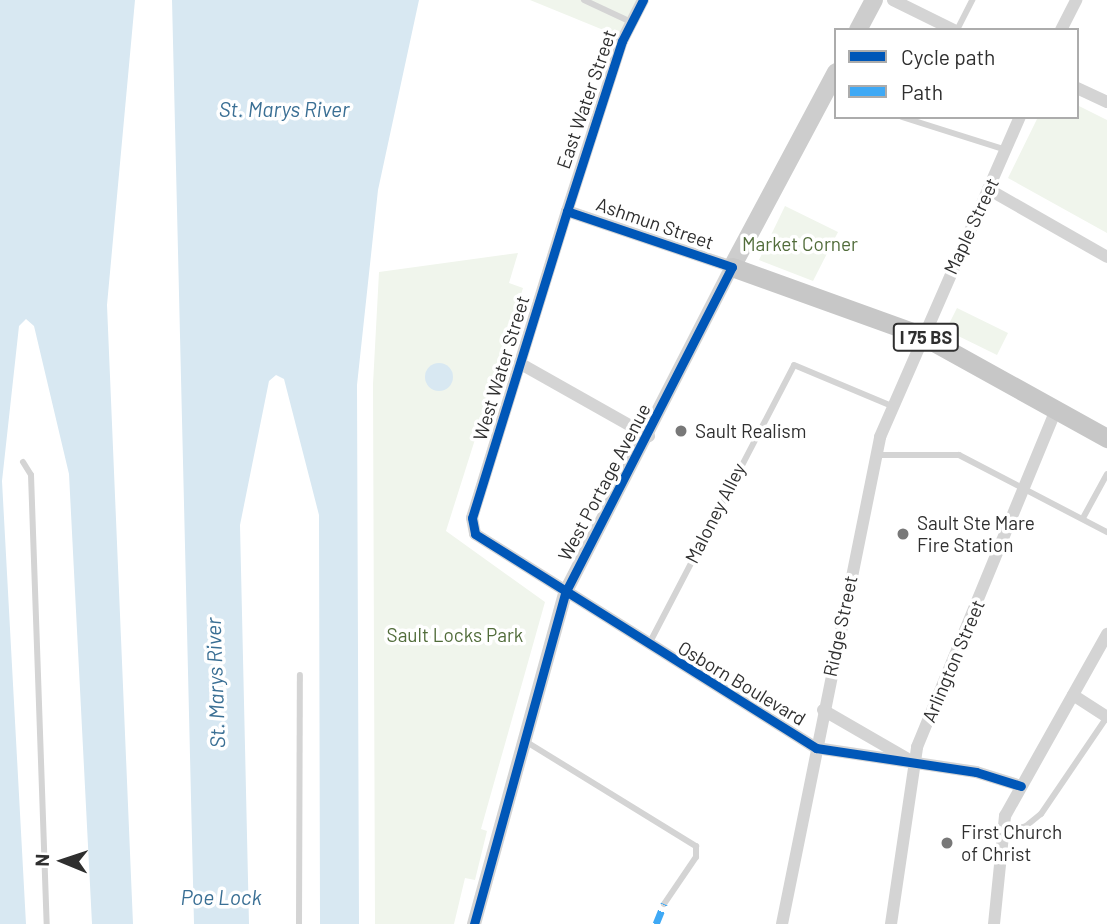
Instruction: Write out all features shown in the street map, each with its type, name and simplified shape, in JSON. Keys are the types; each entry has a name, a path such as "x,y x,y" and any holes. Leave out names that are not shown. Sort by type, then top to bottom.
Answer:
{"main road":[{"path":"859,28 874,0"},
{"path":"732,267 830,95"},
{"name":"Ashmun Street","path":"732,267 921,335 1107,438"}],"street":[{"name":"East Water Street","path":"567,211 631,22 643,0"},
{"path":"893,0 951,28"},
{"path":"1063,28 1076,0"},
{"path":"1079,89 1107,102"},
{"name":"Maple Street","path":"921,335 1019,119"},
{"path":"988,189 1107,257"},
{"name":"Ashmun Street","path":"567,211 732,267"},
{"name":"West Water Street","path":"475,534 472,518 567,211"},
{"name":"West Portage Avenue","path":"474,924 565,593 649,436 732,267"},
{"name":"Ridge Street","path":"782,924 876,455 892,405 921,335"},
{"path":"521,363 649,436"},
{"name":"Arlington Street","path":"891,924 913,762 1056,410"},
{"name":"Osborn Boulevard","path":"475,534 648,646 816,748 913,762 1021,786"},
{"path":"993,924 999,832 1021,786 1107,635"},
{"path":"1073,695 1107,717"},
{"path":"823,710 913,762"}],"lane":[{"path":"584,0 631,22"},
{"path":"956,28 972,0"},
{"path":"908,119 1006,150"},
{"name":"Maloney Alley","path":"648,646 794,365 892,405"},
{"path":"876,455 959,455 1107,531"},
{"path":"23,462 31,475 47,924"},
{"path":"1083,518 1107,474"},
{"path":"299,924 300,675"},
{"path":"999,832 1026,826 1041,814 1107,717"},
{"path":"525,741 696,846 696,857 664,904"}],"green space":[{"path":"530,0 641,0 623,38"},
{"path":"1079,106 1107,120 1107,233 1008,178 1037,119 1079,119"},
{"name":"Market Corner","path":"785,206 838,232 813,281 759,260"},
{"name":"Sault Locks Park","path":"518,253 509,283 523,288 446,531 545,602 481,829 487,831 475,880 465,878 454,924 375,924 373,384 379,272"},
{"path":"957,308 1008,333 997,355 946,330"}],"water":[{"path":"0,0 135,0 107,305 133,924 92,924 69,474 34,326 26,319 19,326 2,481 26,924 0,924"},
{"name":"St. Marys River","path":"172,0 419,0 378,190 357,385 359,924 320,924 319,515 284,379 276,375 269,381 240,525 249,924 194,924"},
{"path":"439,363 449,367 453,377 449,387 439,391 429,387 425,377 429,367"}],"marked path":[{"path":"656,924 664,904"}],"cycle path":[{"path":"643,0 622,41 567,211 472,518 475,534 816,748 976,772 1021,786"},
{"path":"474,924 565,593 732,267 567,211"}],"place":[{"name":"Sault Realism","path":"681,431"},
{"name":"Sault Ste Mare Fire Station","path":"903,534"},
{"name":"First Church of Christ","path":"947,843"}],"water label":[{"name":"Poe Lock","path":"221,897"}]}
